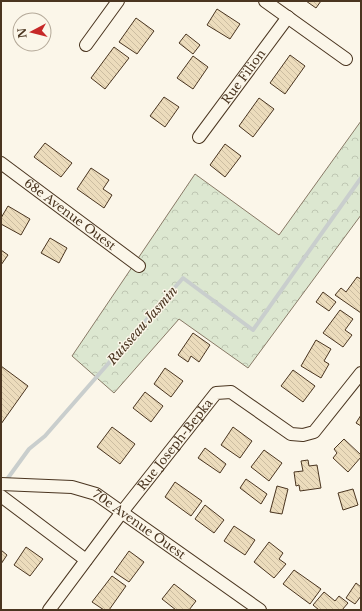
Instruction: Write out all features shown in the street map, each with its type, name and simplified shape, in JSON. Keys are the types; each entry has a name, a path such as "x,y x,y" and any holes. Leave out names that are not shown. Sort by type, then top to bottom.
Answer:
{"street":[{"path":"86,45 118,1"},
{"path":"265,1 346,59"},
{"name":"Rue Filion","path":"200,137 288,17"},
{"name":"68e Avenue Ouest","path":"1,163 139,266"},
{"name":"Rue Joseph-Bepka","path":"49,610 122,512 216,393 231,392 291,434 303,435 314,432 361,373"},
{"name":"70e Avenue Ouest","path":"1,484 72,487 96,494 260,610"},
{"path":"1,496 86,560"}],"green space":[{"path":"361,121 361,215 248,368 179,319 114,393 72,356 195,174 279,235"}],"building":[{"path":"306,1 321,1 316,8"},
{"path":"217,9 240,24 230,39 207,25"},
{"path":"136,18 154,31 137,54 119,42"},
{"path":"186,34 200,45 193,54 179,43"},
{"path":"114,47 129,58 105,89 91,78"},
{"path":"290,55 305,66 285,94 270,83"},
{"path":"193,56 208,67 193,89 177,78"},
{"path":"164,97 179,107 165,127 150,116"},
{"path":"259,98 274,109 253,137 239,126"},
{"path":"45,143 72,163 61,177 34,157"},
{"path":"225,144 241,156 225,177 210,165"},
{"path":"91,168 109,180 103,189 112,195 104,208 77,189"},
{"path":"8,206 30,219 21,235 1,224 1,218"},
{"path":"50,238 67,248 59,263 41,253"},
{"path":"1,250 8,255 1,265"},
{"path":"357,277 361,279 361,313 335,295 341,288 346,292"},
{"path":"323,292 336,302 329,311 316,302"},
{"path":"340,310 353,319 345,330 352,335 343,347 323,333"},
{"path":"193,333 210,345 199,362 191,356 188,362 178,355"},
{"path":"316,340 331,349 324,361 329,364 321,378 301,366"},
{"path":"1,366 28,386 1,424"},
{"path":"165,368 183,381 171,397 154,384"},
{"path":"293,370 315,386 303,402 281,386"},
{"path":"145,392 163,406 151,422 133,408"},
{"path":"361,415 361,426 356,423"},
{"path":"112,427 135,444 120,464 97,447"},
{"path":"233,427 252,441 240,458 221,445"},
{"path":"344,439 361,455 361,457 348,472 333,458 337,453 334,449"},
{"path":"205,448 226,464 220,473 198,458"},
{"path":"264,450 282,463 269,481 251,467"},
{"path":"308,460 309,466 317,465 321,488 300,491 299,485 296,486 294,472 303,471 301,461"},
{"path":"246,479 267,494 261,504 240,488"},
{"path":"175,482 202,501 191,516 165,497"},
{"path":"277,486 288,489 282,514 270,512"},
{"path":"353,489 358,505 343,510 338,493"},
{"path":"205,505 224,520 214,533 195,519"},
{"path":"234,526 255,540 245,555 224,541"},
{"path":"269,542 283,553 279,559 286,564 274,578 254,562"},
{"path":"26,547 43,559 30,576 14,565"},
{"path":"1,550 7,555 1,564"},
{"path":"129,551 144,562 129,582 114,572"},
{"path":"294,570 321,589 310,604 283,584"},
{"path":"112,576 126,586 109,610 104,610 92,602"},
{"path":"356,583 361,587 361,596 355,604 346,598"},
{"path":"174,584 196,601 189,610 176,610 162,599"},
{"path":"324,592 335,601 339,596 348,603 342,610 319,610 313,605"}],"waterway":[{"name":"Ruisseau Jasmin","path":"5,482 29,449 45,436 183,278 253,330 361,178"}]}
